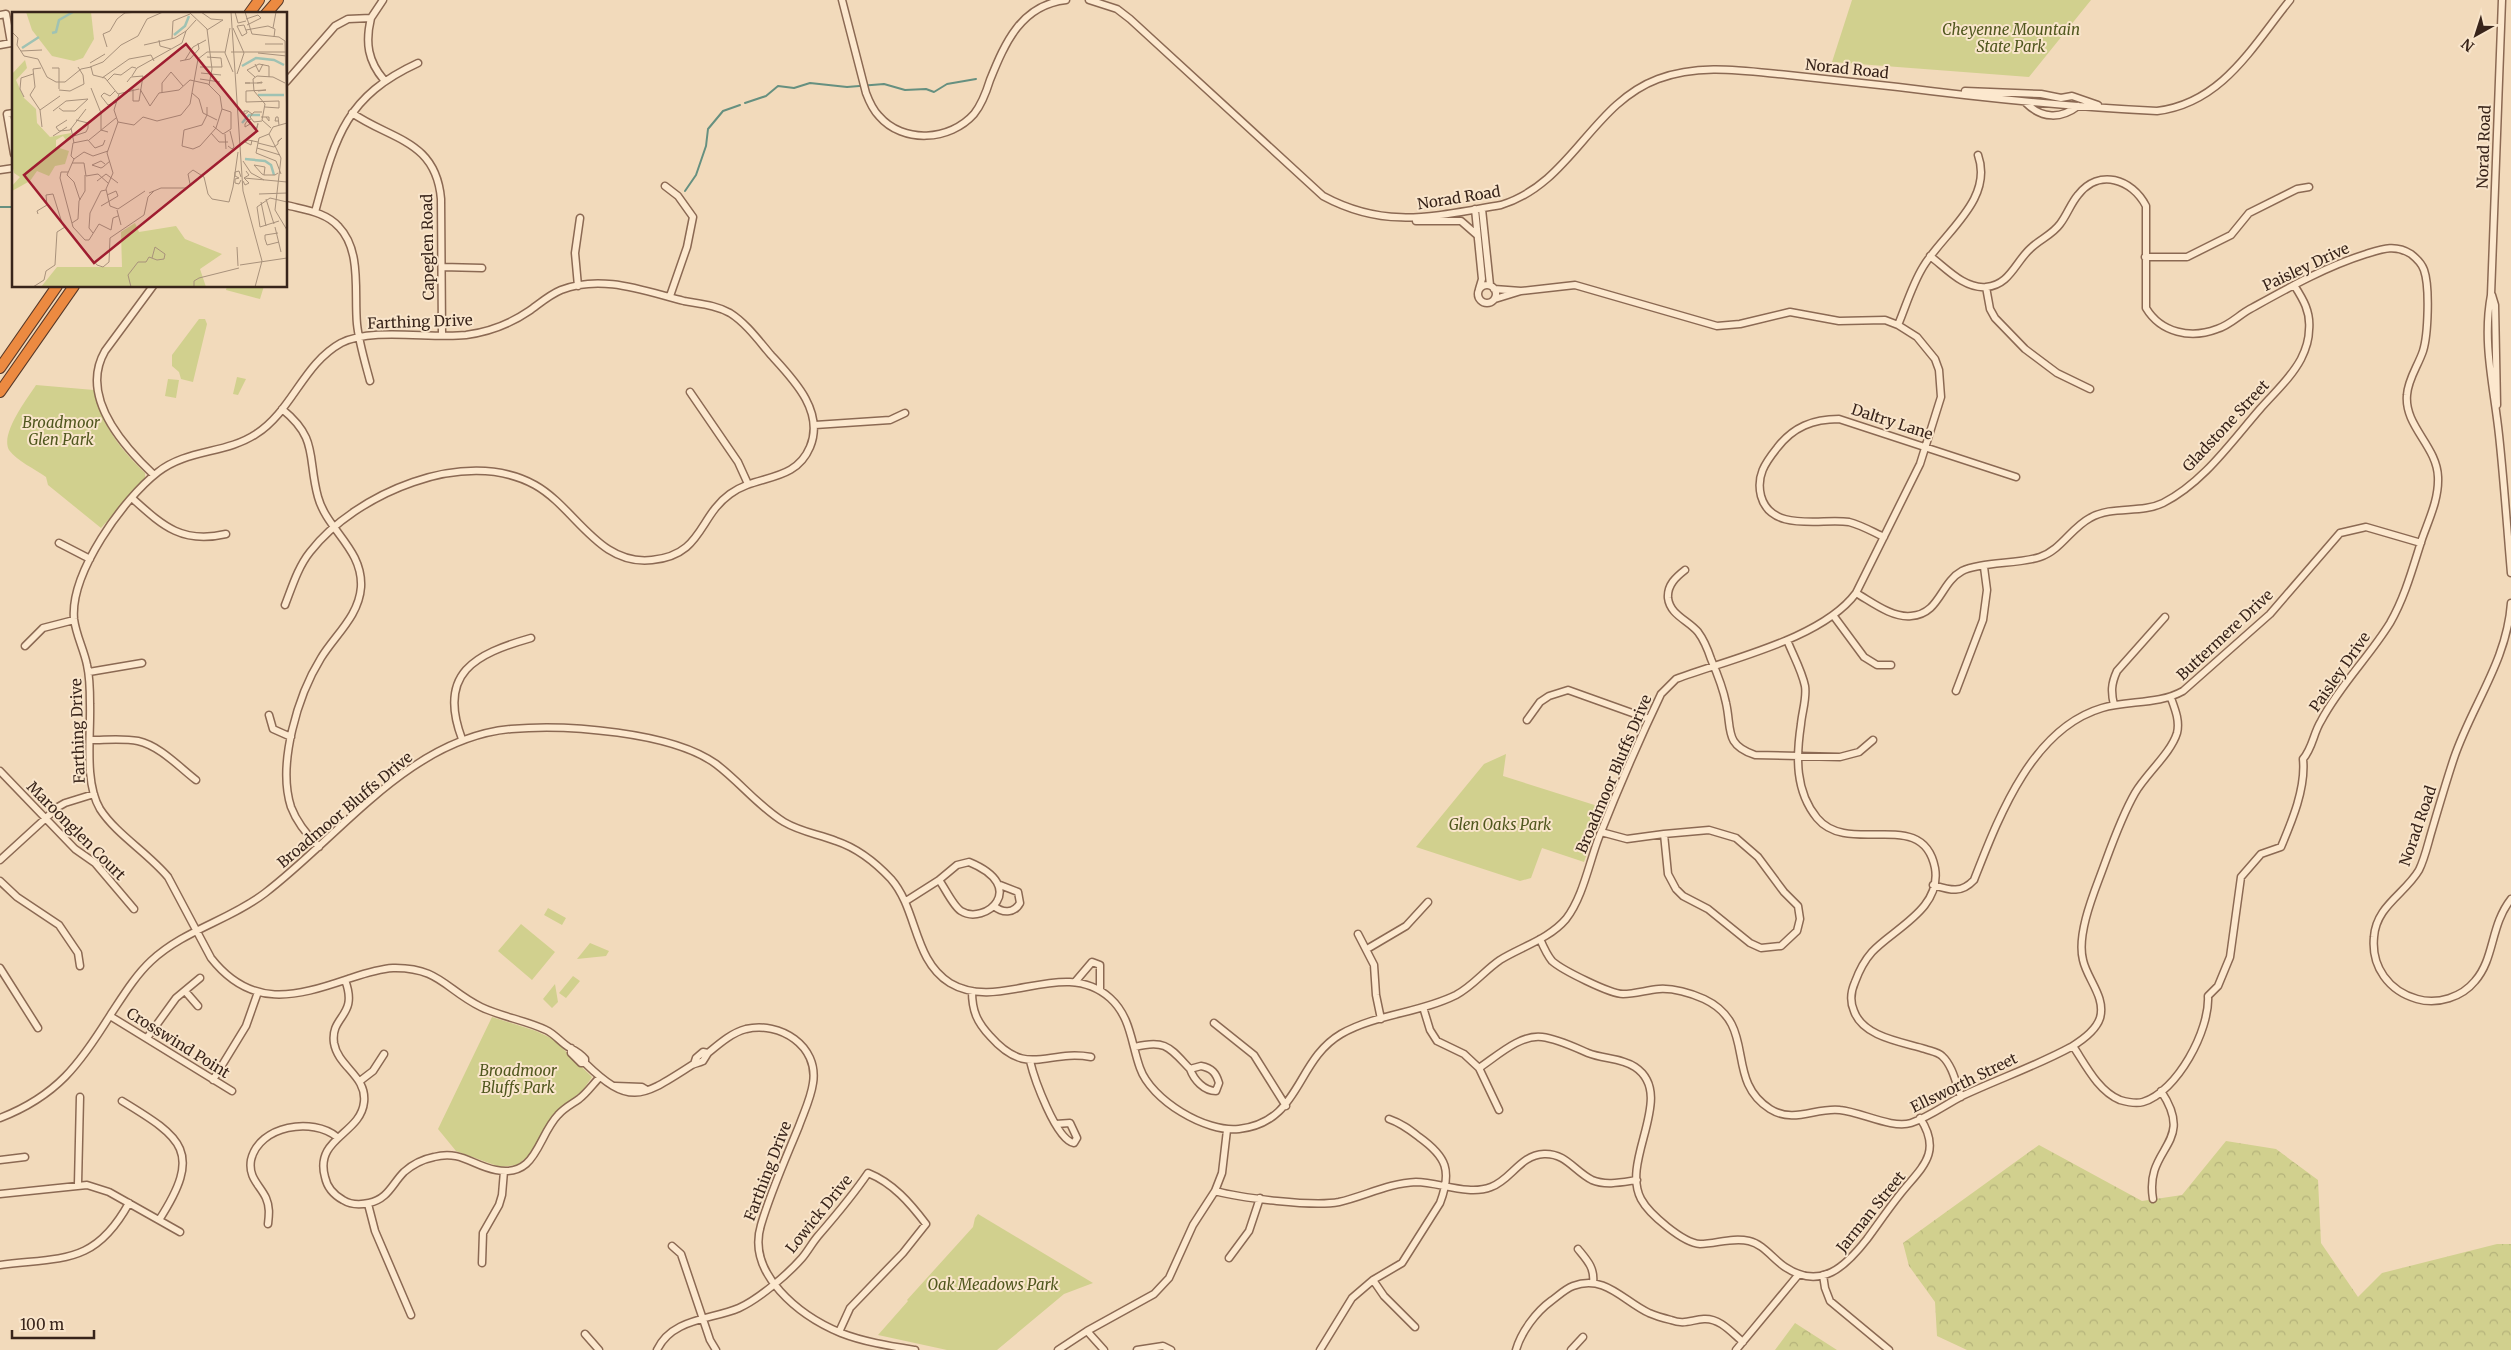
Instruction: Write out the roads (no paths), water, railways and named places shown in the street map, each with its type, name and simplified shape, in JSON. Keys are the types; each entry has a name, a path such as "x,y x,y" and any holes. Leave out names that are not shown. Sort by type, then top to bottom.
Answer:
{"highway":[{"path":"268,12 277,0"},
{"path":"250,12 258,1"},
{"path":"0,368 56,288"},
{"path":"0,392 73,288"}],"street":[{"path":"383,0 371,18 367,35 368,52 384,80"},
{"path":"842,0 864,86 879,117 904,133 921,136 951,131 972,116 981,104 1004,46 1023,18 1038,8 1066,0"},
{"name":"Norad Road","path":"1089,0 1117,9 1130,19 1323,196 1362,213 1405,219 1514,202 1535,189 1562,167 1598,124 1623,99 1656,80 1670,75 1710,69 1921,90 2026,103 2157,111 2176,109 2204,97 2234,70 2290,0"},
{"name":"Norad Road","path":"2502,0 2492,294 2494,304 2497,421 2510,545 2511,573"},
{"path":"0,15 6,14 12,43 0,45"},
{"path":"288,80 335,26 348,19 371,18"},
{"path":"315,212 339,136 352,113 366,95 384,80 418,63"},
{"name":"Norad Road","path":"1921,90 2041,94 2061,98 2072,96 2121,109"},
{"name":"Norad Road","path":"2026,103 2032,109 2046,114 2064,115 2079,106"},
{"path":"12,113 7,114 12,143"},
{"name":"Capeglen Road","path":"352,113 374,127 409,142 422,153 431,166 440,190 442,336"},
{"path":"1898,325 1921,269 1978,194 1982,165 1978,155"},
{"name":"Paisley Drive","path":"1986,287 2001,282 2010,275 2032,247 2050,236 2060,225 2077,195 2097,181 2118,181 2130,185 2140,193 2147,216 2145,257 2146,308 2162,326 2175,331 2189,333 2218,329 2294,285 2340,262 2389,247 2411,254 2424,269 2427,282 2423,352 2408,386 2406,407 2410,418 2435,459 2438,477 2437,498 2406,587 2391,621 2320,722 2310,750 2303,759 2305,772 2297,804 2281,847 2261,854 2241,876 2230,957 2218,986 2208,996 2209,1010 2195,1050 2161,1091"},
{"path":"665,186 678,196 692,217 687,248 670,296"},
{"path":"2145,257 2187,257 2231,235 2249,213 2298,189 2309,187"},
{"path":"288,205 315,212 329,219 340,227 351,246 359,336 370,380"},
{"path":"1478,209 1494,299 1488,303 1483,302 1479,298 1482,279 1478,236 1478,209"},
{"path":"578,286 576,253 580,218"},
{"path":"1405,219 1461,221 1478,236"},
{"path":"1930,256 1961,280 1973,286 1986,287 1990,309 1995,318 2025,349 2057,373 2090,389"},
{"path":"442,267 482,268"},
{"path":"1479,289 1484,285 1492,287"},
{"name":"Broadmoor Bluffs Drive","path":"0,1118 33,1103 61,1083 82,1060 131,984 150,962 182,938 264,894 398,777 428,757 462,739 496,730 559,726 591,729 687,748 720,766 782,821 802,831 832,840 858,852 889,877 906,901 923,952 930,964 948,982 972,991 992,992 1062,981 1075,982 1100,990 1120,1009 1130,1029 1141,1071 1153,1088 1200,1123 1227,1130 1258,1125 1277,1114 1286,1106 1310,1066 1332,1040 1343,1032 1423,1007 1462,992 1501,960 1540,939 1560,925 1571,910 1601,832 1661,694 1676,680 1810,630 1849,602 1856,593 1920,464 1941,397 1939,370 1927,347 1917,337 1898,325 1873,320 1840,321 1790,312 1740,324 1717,326 1588,287 1575,285 1521,291 1494,299"},
{"name":"Gladstone Street","path":"1856,593 1891,613 1912,616 1936,605 1950,582 1962,571 2040,557 2050,553 2082,524 2095,516 2111,511 2144,509 2163,503 2211,465 2289,376 2300,360 2310,331 2309,318 2306,304 2294,285"},
{"name":"Farthing Drive","path":"815,425 809,405 798,388 741,322 716,307 627,286 578,286 554,294 521,317 492,329 464,336 359,336 327,352 309,371 282,409 263,429 250,438 180,458 154,475 105,532 90,559 76,591 74,620 88,672 91,780 94,794 105,815 168,877 196,931 220,969 239,984 258,992 279,996 293,996 376,970 392,968 417,970 444,981 481,1007 552,1033 571,1048 571,1053 581,1063 585,1063 600,1077 620,1091 627,1092 642,1093 668,1082 694,1064 703,1061 708,1053 735,1034 764,1027 775,1029 793,1037 812,1061 814,1071 811,1094 758,1235 760,1258 773,1283 803,1311 840,1332 859,1339 914,1350"},
{"name":"Broadmoor Bluffs Drive","path":"1492,287 1521,291"},
{"path":"152,288 105,351 97,376 106,416 114,433 123,445 154,475"},
{"path":"690,392 738,462 748,484"},
{"path":"282,409 299,424 307,437 318,496 324,512 356,559 361,584 352,616 312,673 299,703 291,737 288,784 290,804 303,829 319,847"},
{"path":"285,605 307,555 335,528 375,500 420,480 458,472 495,472 516,476 546,492 564,507 597,542 612,552 630,559 650,560 668,557 690,544 698,536 723,500 748,484 780,476 796,466 807,453 815,425 890,420 904,413"},
{"name":"Daltry Lane","path":"1884,537 1850,522 1796,521 1782,518 1770,510 1762,499 1759,486 1764,464 1791,432 1808,423 1825,419 1850,421 2016,477"},
{"path":"133,499 162,525 176,533 195,538 226,534"},
{"name":"Buttermere Drive","path":"1934,885 1956,890 1969,886 1974,880 1994,828 2013,791 2045,746 2069,724 2086,714 2114,706 2171,698 2194,683 2270,614 2340,533 2366,527 2421,543"},
{"path":"59,544 90,559"},
{"path":"1956,691 1983,620 1987,590 1984,566"},
{"path":"1685,570 1674,578 1669,587 1670,607 1697,630 1714,665 1727,704 1729,730 1734,743 1744,751 1755,755 1850,755 1859,752 1873,740"},
{"name":"Norad Road","path":"2511,603 2510,620 2502,651 2453,760 2423,861 2413,879 2384,908 2378,918 2374,943 2378,967 2392,987 2410,997 2434,1001 2459,994 2476,980 2483,970 2497,922 2511,898"},
{"path":"1832,614 1864,656 1877,665 1891,665"},
{"path":"2114,706 2111,693 2112,682 2117,671 2165,617"},
{"path":"25,646 43,628 74,620"},
{"path":"462,739 456,723 454,701 458,684 466,670 478,658 493,650 531,638"},
{"path":"1787,640 1805,687 1798,756 1798,776 1802,790 1818,819 1830,828 1859,836 1894,834 1912,837 1924,845 1935,870 1934,885 1925,904 1914,918 1882,942 1870,954 1860,970 1853,987 1851,1000 1854,1012 1861,1023 1872,1032 1941,1054 1949,1065 1961,1097"},
{"path":"88,672 142,663"},
{"path":"1527,720 1545,699 1568,690 1649,719"},
{"name":"Ellsworth Street","path":"1540,939 1552,961 1605,990 1620,994 1661,989 1684,992 1702,998 1721,1008 1731,1020 1738,1038 1744,1075 1750,1090 1759,1102 1773,1111 1786,1116 1800,1116 1838,1109 1896,1125 1910,1123 1961,1097 2073,1046 2095,1026 2101,1010 2101,1002 2082,959 2081,951 2088,908 2126,809 2137,790 2176,736 2178,717 2171,698"},
{"path":"269,714 273,728 291,737"},
{"path":"90,740 131,740 148,744 160,751 196,780"},
{"name":"Maroonglen Court","path":"0,771 74,849 95,863 134,909"},
{"path":"0,860 64,803 94,794"},
{"path":"1601,832 1627,839 1664,834 1709,830 1736,838 1748,846 1798,906 1800,919 1797,931 1781,946 1761,948 1750,942 1708,909 1683,896 1676,889 1668,874 1664,834"},
{"path":"906,901 939,880 957,864 969,862 992,875 1000,885 1018,892 1020,904 1012,911 1004,912 994,906"},
{"path":"939,880 955,905 962,912 972,915 984,912 994,906 1000,894 1000,885"},
{"path":"0,881 17,898 59,924 78,953 80,966"},
{"path":"1366,949 1406,926 1428,902"},
{"path":"1358,934 1374,965 1375,986 1381,1019"},
{"path":"1075,982 1092,962 1100,965 1100,990"},
{"path":"0,968 38,1028"},
{"path":"147,1038 171,1004 200,978"},
{"path":"345,980 350,997 349,1005 337,1025 334,1042 340,1059 360,1081 365,1098 361,1114 355,1123 337,1137 325,1156 323,1171 325,1180 329,1188 342,1200 358,1205 368,1204 385,1197 411,1167 424,1160 438,1156 460,1156 493,1170 504,1171 525,1165 531,1160 557,1116 586,1092 600,1077"},
{"path":"185,991 198,1006"},
{"path":"972,991 972,1010 980,1025 1007,1053 1016,1058 1030,1061 1078,1055 1090,1057"},
{"path":"213,1080 246,1026 258,992"},
{"path":"1423,1007 1430,1030 1437,1041 1464,1054 1479,1068 1499,1110"},
{"name":"Crosswind Point","path":"110,1016 232,1091"},
{"path":"1214,1023 1254,1054 1286,1106"},
{"path":"1479,1068 1521,1041 1543,1037 1635,1067 1647,1080 1652,1100 1636,1170 1641,1199 1680,1237 1699,1244 1739,1239 1751,1241 1799,1274 1736,1350"},
{"path":"1135,1047 1152,1044 1169,1046 1206,1089 1216,1091 1220,1083 1212,1070 1201,1066 1190,1069"},
{"path":"2073,1046 2108,1093 2132,1103 2143,1102 2161,1091 2172,1107 2175,1122 2173,1135 2156,1164 2152,1175 2153,1198"},
{"path":"360,1081 373,1071 384,1054"},
{"path":"1030,1061 1034,1080 1056,1124"},
{"path":"78,1184 80,1097"},
{"path":"122,1101 160,1124 178,1144 182,1157 183,1171 180,1184 159,1220"},
{"name":"Jarman Street","path":"1799,1274 1808,1276 1823,1275 1838,1270 1851,1260 1901,1192 1922,1170 1928,1156 1929,1141 1927,1129 1920,1118"},
{"path":"1320,1350 1352,1298 1373,1280 1402,1263 1440,1204 1445,1185 1446,1166 1435,1148 1401,1124 1389,1119"},
{"path":"268,1224 268,1204 265,1196 253,1180 251,1172 254,1151 272,1135 298,1125 322,1127 337,1137"},
{"path":"1058,1350 1087,1331 1146,1300 1162,1287 1176,1267 1193,1225 1215,1191 1222,1173 1227,1130"},
{"path":"1215,1191 1321,1204 1339,1202 1416,1182 1480,1190 1491,1187 1501,1181 1523,1161 1542,1154 1556,1154 1568,1160 1594,1180 1607,1183 1637,1180"},
{"path":"0,1160 25,1157"},
{"path":"482,1263 483,1233 499,1205 502,1195 504,1171"},
{"name":"Lowick Drive","path":"657,1350 670,1333 747,1304 773,1283 803,1256 817,1236 845,1206 868,1173 878,1177 909,1202 926,1224 903,1253 850,1308 840,1332"},
{"path":"0,1194 78,1184 98,1188 180,1232"},
{"path":"1230,1258 1249,1231 1260,1198"},
{"path":"0,1266 75,1256 88,1250 106,1237 118,1223 129,1203"},
{"path":"368,1204 375,1231 411,1315"},
{"path":"672,1246 681,1254 703,1319 716,1350"},
{"path":"1578,1249 1591,1266 1594,1276 1593,1283"},
{"path":"1823,1275 1824,1288 1830,1301 1889,1350"},
{"path":"1373,1280 1390,1303 1415,1327"},
{"path":"1516,1350 1518,1341 1537,1313 1546,1305 1572,1287 1593,1283 1616,1290 1648,1313 1673,1321 1687,1324 1704,1319 1716,1321 1743,1342"},
{"path":"1087,1331 1104,1350"},
{"path":"585,1334 599,1350"},
{"path":"1571,1350 1583,1337"},
{"path":"1137,1350 1163,1346 1171,1350"}],"waterway":[{"path":"745,103 766,96 778,86 794,88 810,83 847,87 884,84 905,90 926,89 934,92 947,84 976,79"},
{"path":"685,191 696,175 706,146 708,129 723,111 740,105"},
{"path":"0,207 12,207"}],"park label":[{"name":"Cheyenne Mountain State Park","path":"2011,38"},
{"name":"Broadmoor Glen Park","path":"61,432"},
{"name":"Glen Oaks Park","path":"1500,825"},
{"name":"Broadmoor Bluffs Park","path":"518,1080"},
{"name":"Oak Meadows Park","path":"993,1285"}]}
